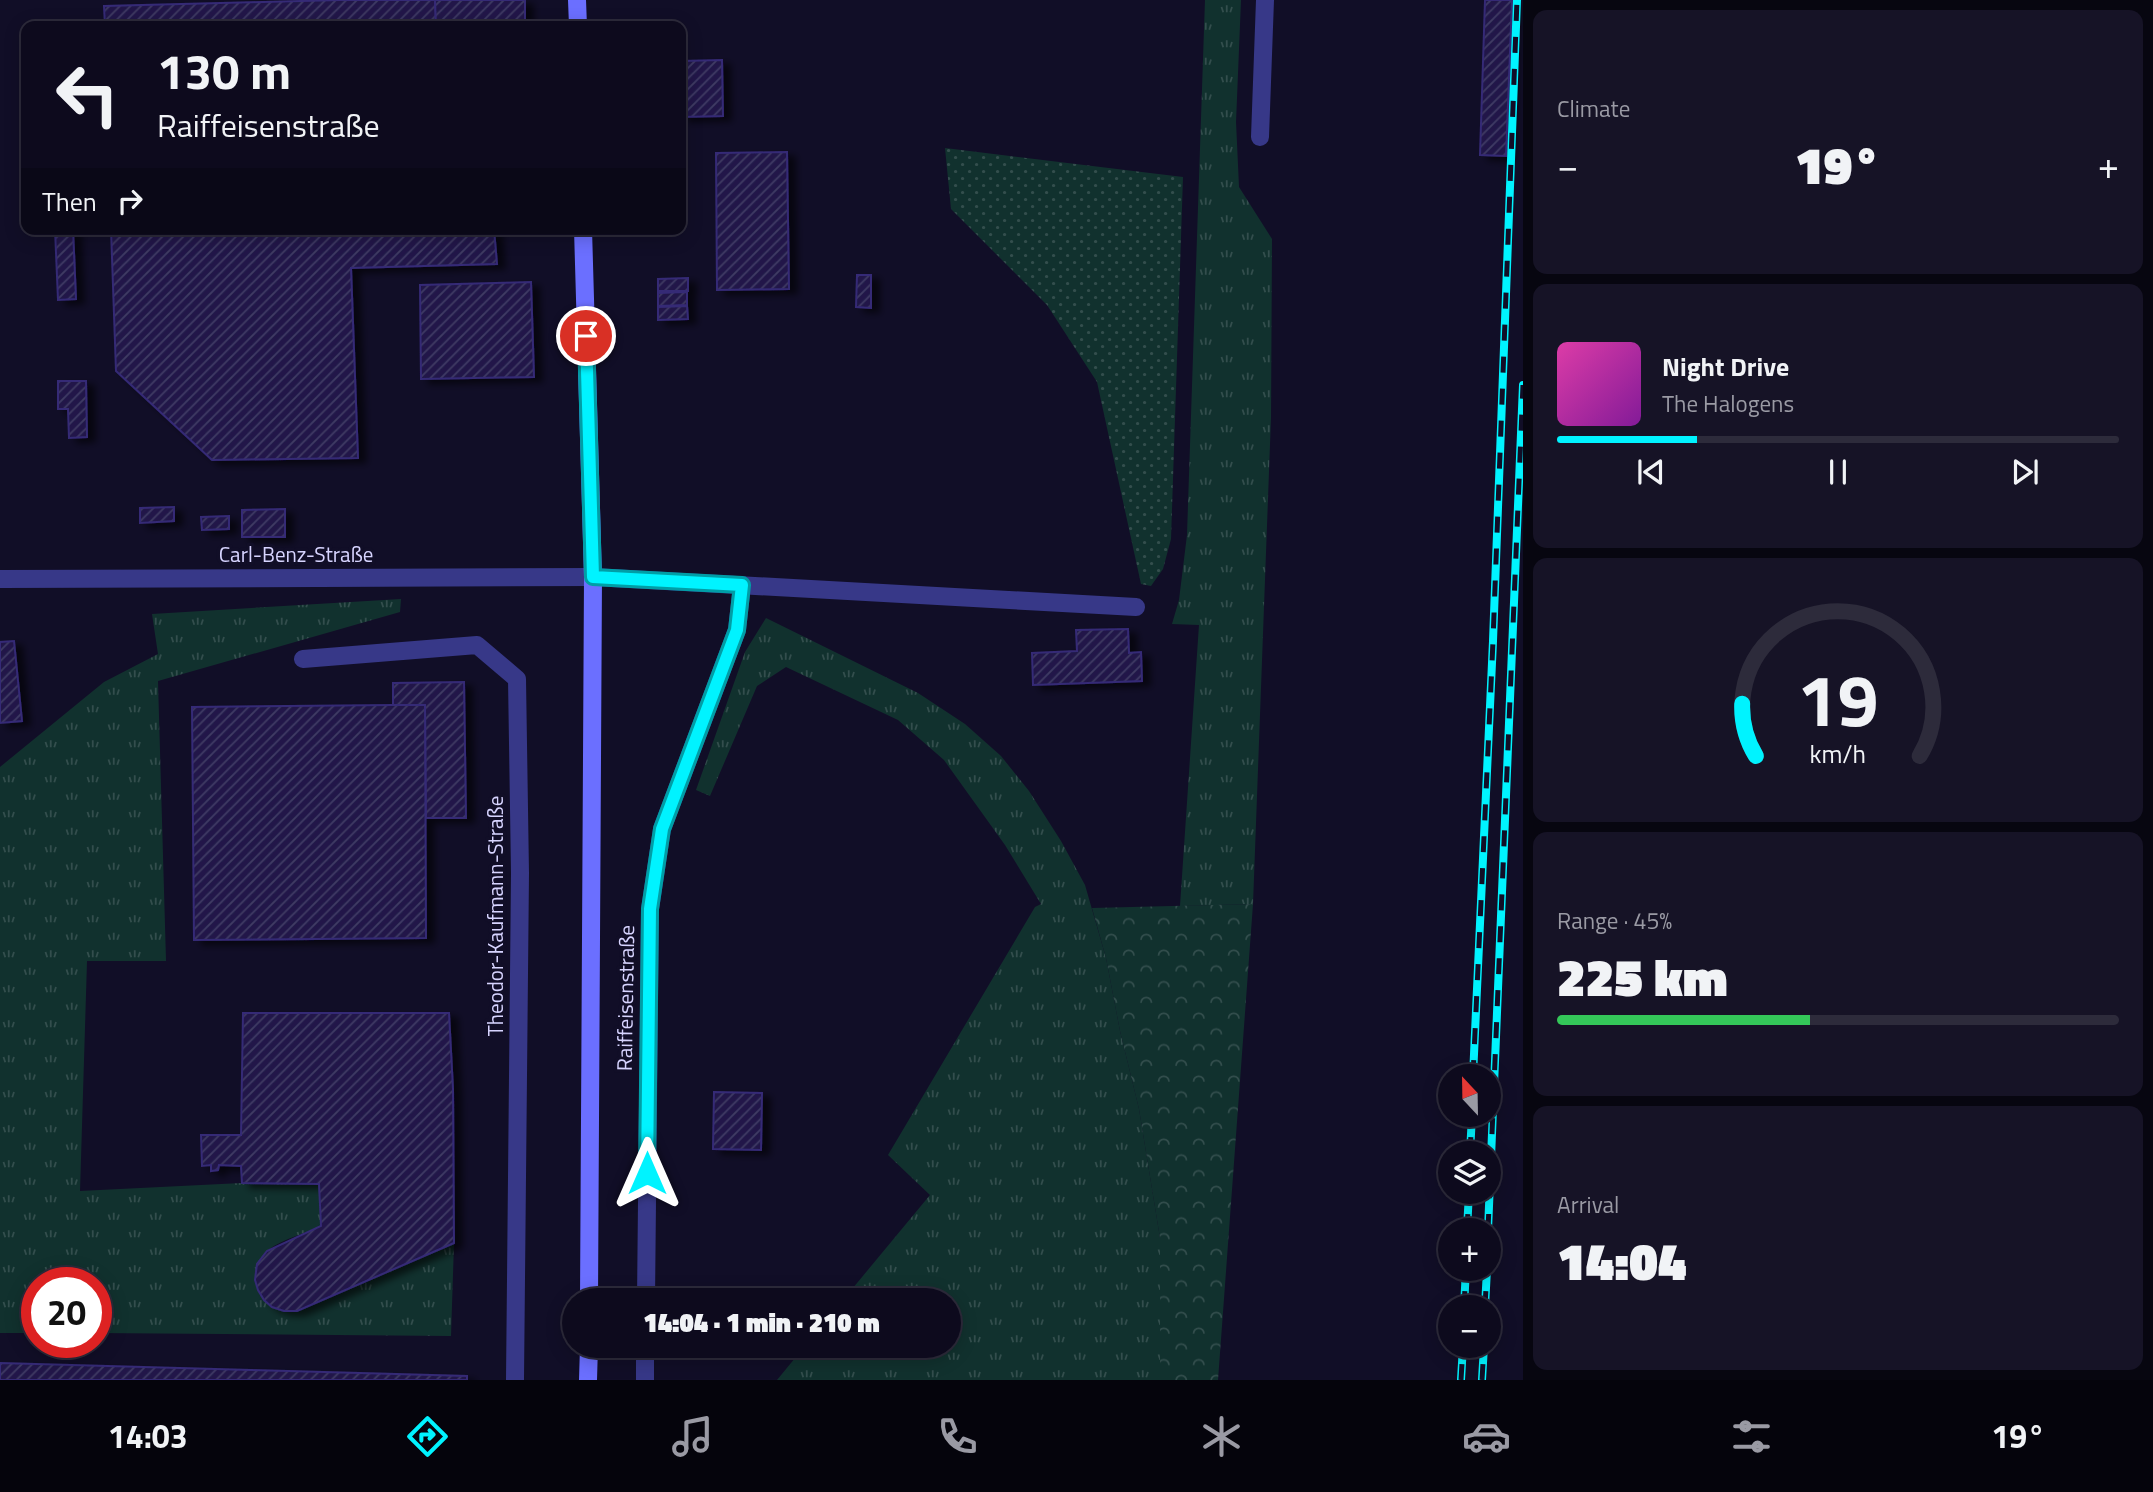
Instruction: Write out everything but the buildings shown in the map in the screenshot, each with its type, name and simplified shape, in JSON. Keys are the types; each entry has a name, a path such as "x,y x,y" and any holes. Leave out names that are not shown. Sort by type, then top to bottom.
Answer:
{"street":[{"path":"577,0 578,21"},
{"path":"1260,137 1265,0"},
{"name":"Raiffeisenstraße","path":"583,235 593,577 589,1288"},
{"path":"593,577 1136,607"},
{"name":"Carl-Benz-Straße","path":"0,579 593,577"},
{"name":"Raiffeisenstraße","path":"646,1288 650,909 662,829 737,630 742,585"},
{"name":"Theodor-Kaufmann-Straße","path":"303,659 477,645 517,678 520,887 515,1380"},
{"path":"588,1380 589,1358"},
{"path":"645,1358 645,1380"}],"green space":[{"path":"1205,0 1241,0 1236,122 1239,187 1272,239 1271,417 1253,904 1180,906 1199,625 1172,624 1179,600 1187,535"},
{"path":"945,148 1183,177 1171,539 1163,569 1151,586 1141,584 1097,382 1047,305 951,209"},
{"path":"401,599 400,612 158,681 166,961 87,961 80,1191 242,1183 319,1184 321,1226 284,1241 261,1258 256,1280 265,1300 277,1308 297,1311 454,1243 451,1336 112,1333 112,1267 21,1267 21,1333 0,1333 0,767 104,682 158,654 152,614"},
{"path":"766,618 918,693 965,724 1001,756 1029,791 1061,841 1085,885 1106,958 1139,1109 1160,1238 1160,1380 777,1380 795,1358 961,1358 961,1288 853,1288 930,1195 888,1155 1035,907 1041,904 1005,845 944,760 898,720 786,667 757,686 710,796 696,790 745,652"},
{"path":"1253,904 1218,1380 1160,1380 1160,1238 1139,1109 1106,958 1092,908"}],"railway":[{"path":"1474,1064 1493,641 1517,0"},
{"path":"1488,1218 1523,385"},
{"path":"1471,1127 1471,1141"},
{"path":"1468,1204 1468,1218"},
{"path":"1465,1281 1465,1295"},
{"path":"1486,1281 1486,1295"},
{"path":"1461,1380 1462,1358"},
{"path":"1482,1380 1483,1358"}],"route":[{"path":"586,336 593,577 742,585 740,621 662,829 650,909 647,1173"}]}
